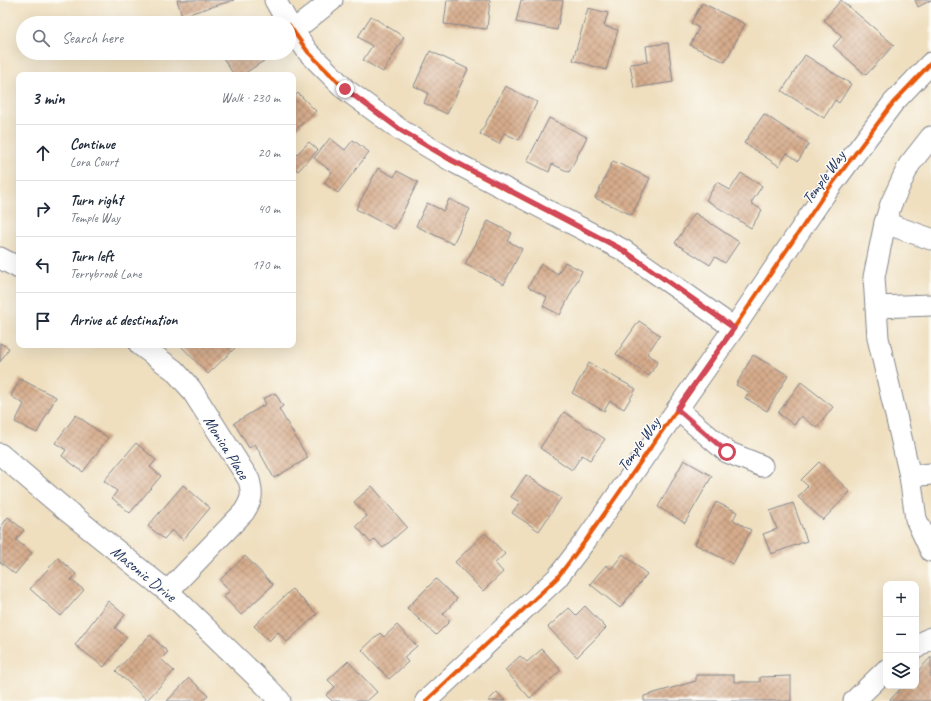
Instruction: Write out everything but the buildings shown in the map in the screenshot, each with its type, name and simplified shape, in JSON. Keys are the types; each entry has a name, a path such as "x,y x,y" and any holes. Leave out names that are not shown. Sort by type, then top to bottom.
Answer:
{"street":[{"path":"275,0 284,16"},
{"path":"296,22 332,0"},
{"path":"296,35 308,52 345,89 402,131 452,160 623,250 734,328"},
{"name":"Temple Way","path":"426,701 556,578 586,540 734,328 824,194 892,104 931,63"},
{"path":"931,136 909,165 891,204 885,223 874,277 878,338 910,476 916,519 931,551"},
{"path":"885,223 931,239"},
{"path":"0,258 16,266"},
{"path":"876,307 931,305"},
{"name":"Monica Place","path":"144,348 174,370 191,389 249,480 252,491 251,501 244,512 168,591"},
{"path":"677,409 727,452 762,466"},
{"name":"Masonic Drive","path":"0,454 61,506 168,591 280,701"},
{"path":"910,476 931,474"},
{"path":"919,646 931,638"},
{"path":"854,701 883,673"}],"cycle path":[{"path":"296,35 308,52 345,89 402,131 452,161 623,250 734,328"},
{"path":"426,701 557,578 586,540 734,328 824,195 893,103 931,63"}],"route":[{"path":"345,89 402,131 452,160 623,250 734,328 677,409 727,452"}]}
